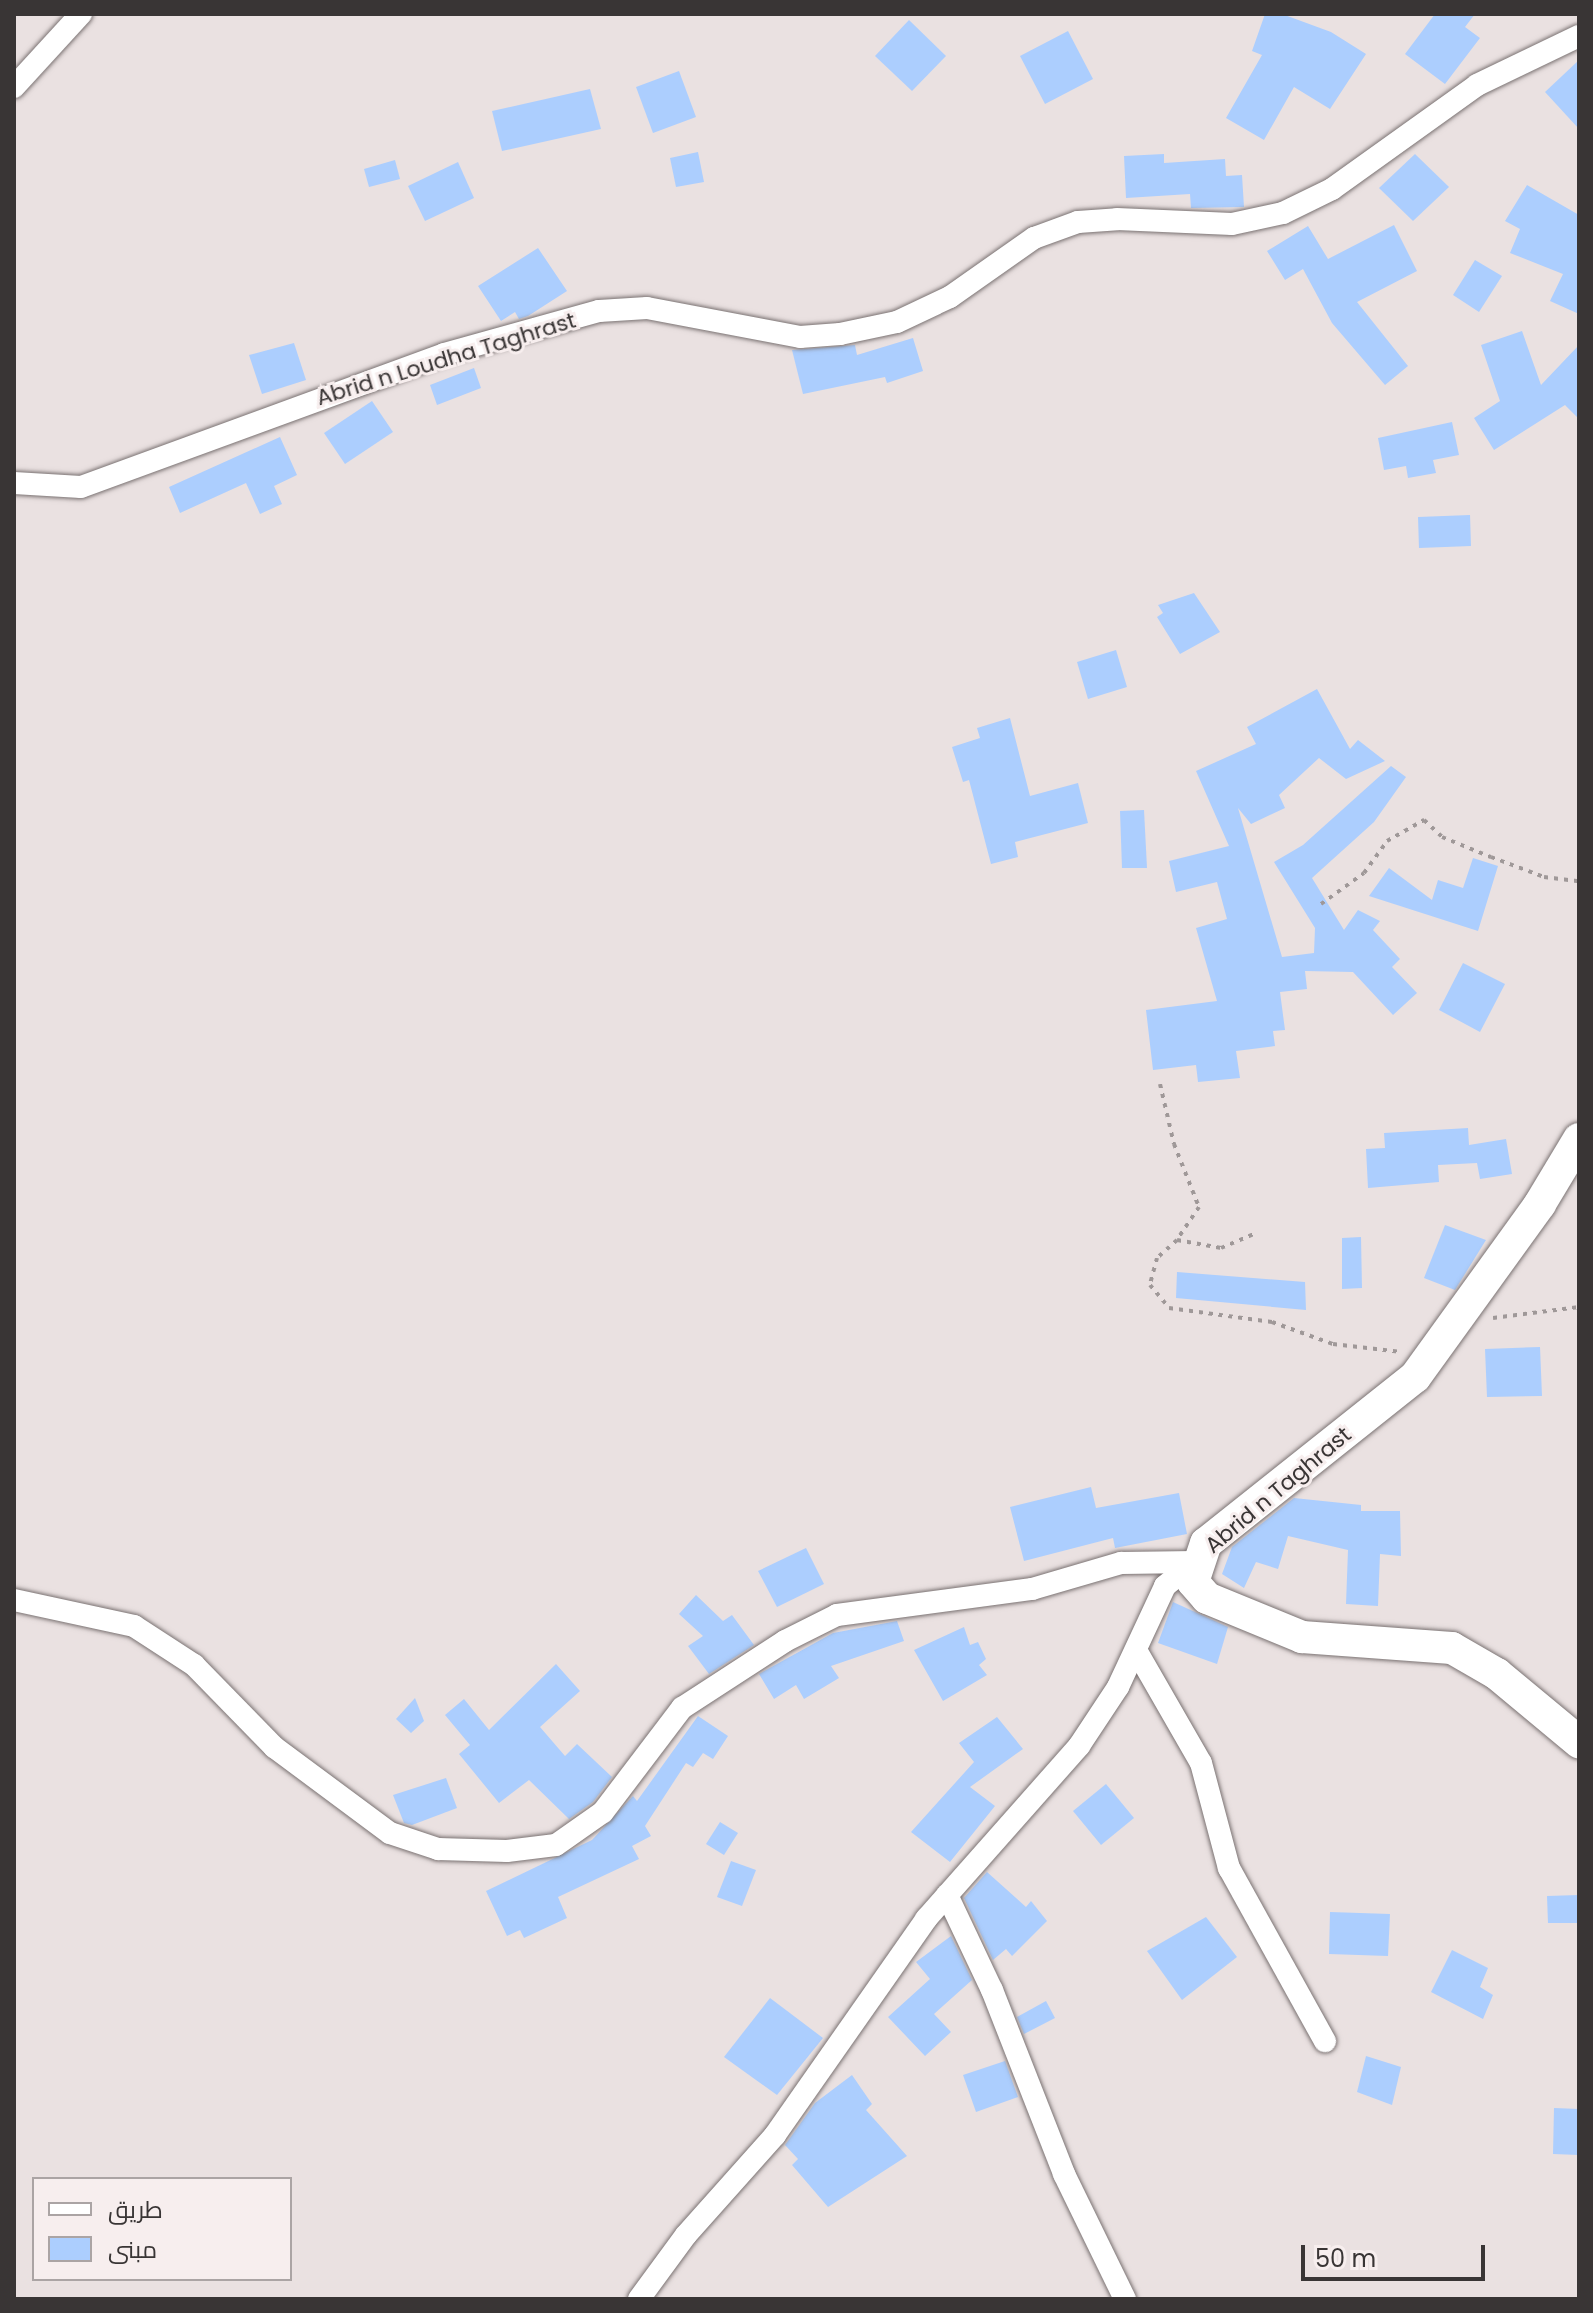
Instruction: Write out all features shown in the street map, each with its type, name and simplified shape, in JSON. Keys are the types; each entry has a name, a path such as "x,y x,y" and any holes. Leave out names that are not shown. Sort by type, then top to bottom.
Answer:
{"street":[{"path":"14,87 81,14"},
{"name":"Abrid n Loudha Taghrast","path":"14,483 81,487 444,354 599,311 647,308 800,337 840,334 897,322 950,297 1034,238 1078,222 1117,219 1232,224 1283,213 1332,189 1477,85 1579,36"},
{"name":"Abrid n Taghrast","path":"1579,1139 1463,1314 1415,1377 1206,1543 1195,1562 1193,1582 1207,1598 1270,1627 1340,1642 1452,1648 1497,1674 1579,1742"},
{"path":"14,1600 134,1626 194,1665 274,1747 390,1833 438,1849 507,1851 556,1845 603,1812 682,1708 785,1641 837,1615 1032,1589 1121,1563 1195,1562"},
{"path":"639,2299 686,2235 775,2135 947,1895 1079,1746 1136,1650 1165,1586 1195,1562"},
{"path":"1136,1650 1201,1763 1229,1868 1325,2041"},
{"path":"947,1895 992,1990 1064,2174 1125,2299"}],"path":[{"path":"1321,904 1364,873 1387,841 1424,820 1442,837 1491,857 1544,877 1579,881"},
{"path":"1160,1084 1174,1144 1199,1207 1177,1240 1157,1258 1150,1285 1169,1308 1272,1322 1333,1344 1394,1349 1426,1362"},
{"path":"1177,1240 1221,1248 1254,1234"},
{"path":"1463,1314 1494,1318 1579,1307"}],"building":[{"path":"1265,14 1282,14 1331,32 1366,54 1330,109 1294,87 1264,140 1226,118 1262,55 1252,51"},
{"path":"1435,14 1475,14 1465,27 1480,38 1445,84 1405,54"},
{"path":"909,20 946,56 912,91 875,56"},
{"path":"1068,31 1093,79 1045,104 1020,56"},
{"path":"1579,60 1579,129 1545,92"},
{"path":"679,71 696,117 653,133 636,87"},
{"path":"590,89 601,129 502,151 492,111"},
{"path":"698,152 704,182 676,187 670,158"},
{"path":"1164,154 1164,163 1225,159 1226,176 1242,175 1244,207 1191,208 1190,194 1126,198 1124,156"},
{"path":"1415,154 1449,187 1413,221 1379,188"},
{"path":"395,160 400,179 369,187 364,169"},
{"path":"458,162 474,198 425,221 408,186"},
{"path":"1527,185 1579,215 1579,314 1550,301 1563,274 1510,253 1520,229 1505,221"},
{"path":"1394,225 1417,271 1357,302 1408,366 1385,385 1332,323 1303,269 1285,280 1267,251 1308,226 1328,259"},
{"path":"538,248 567,291 528,316 519,319 515,312 501,321 478,286"},
{"path":"1475,260 1502,276 1479,312 1453,295"},
{"path":"1522,331 1541,385 1579,345 1579,419 1565,405 1494,450 1474,418 1500,401 1481,345"},
{"path":"913,338 923,371 887,383 885,377 803,394 792,350 855,345 857,355"},
{"path":"294,343 306,380 262,394 249,355"},
{"path":"474,368 481,388 437,405 430,385"},
{"path":"372,401 393,432 345,464 324,433"},
{"path":"1452,422 1459,455 1433,460 1436,473 1408,478 1406,466 1384,470 1378,438"},
{"path":"280,437 297,475 274,486 282,504 260,514 246,483 180,513 169,487"},
{"path":"1470,515 1471,546 1419,548 1418,517"},
{"path":"1194,593 1220,632 1180,654 1157,617 1163,613 1158,605"},
{"path":"1116,650 1127,687 1088,699 1077,662"},
{"path":"1317,689 1350,749 1358,740 1385,761 1346,779 1319,758 1279,795 1285,808 1251,824 1238,808 1282,957 1314,953 1315,928 1274,862 1303,845 1391,766 1406,777 1374,822 1312,878 1344,930 1358,910 1380,921 1373,930 1400,959 1392,967 1417,993 1393,1015 1353,972 1305,971 1307,989 1280,992 1285,1030 1273,1031 1275,1046 1236,1051 1240,1078 1198,1082 1196,1065 1153,1070 1146,1010 1217,1001 1196,928 1227,919 1217,882 1176,892 1169,861 1229,846 1196,771 1256,744 1247,727"},
{"path":"1010,718 1030,796 1078,783 1088,823 1015,842 1018,857 991,864 969,780 963,782 952,747 980,738 977,728"},
{"path":"1144,810 1147,868 1122,868 1120,811"},
{"path":"1473,858 1498,866 1478,931 1369,896 1389,868 1432,900 1438,880 1463,888"},
{"path":"1463,963 1505,984 1480,1032 1439,1010"},
{"path":"1468,1128 1469,1145 1506,1139 1512,1174 1480,1179 1477,1163 1438,1165 1439,1182 1368,1188 1366,1149 1385,1148 1384,1133"},
{"path":"1445,1225 1486,1240 1455,1290 1424,1278"},
{"path":"1361,1237 1362,1288 1342,1289 1342,1238"},
{"path":"1177,1272 1305,1282 1306,1310 1176,1298"},
{"path":"1540,1347 1542,1396 1487,1397 1485,1349"},
{"path":"1091,1487 1096,1508 1179,1493 1187,1534 1115,1548 1113,1538 1024,1561 1010,1507"},
{"path":"1294,1498 1361,1505 1361,1511 1400,1511 1401,1556 1380,1554 1378,1606 1346,1604 1348,1550 1288,1536 1278,1569 1256,1562 1244,1588 1222,1574 1232,1547"},
{"path":"806,1548 824,1584 777,1607 758,1571"},
{"path":"696,1595 723,1621 732,1615 754,1645 709,1674 688,1646 703,1636 679,1614"},
{"path":"1173,1602 1228,1627 1217,1664 1158,1643"},
{"path":"897,1621 904,1641 831,1666 839,1678 804,1699 796,1685 774,1699 759,1674 833,1633"},
{"path":"964,1627 970,1645 978,1642 986,1659 979,1665 987,1675 943,1701 914,1650"},
{"path":"556,1664 580,1691 540,1727 565,1756 577,1744 612,1777 593,1802 569,1819 529,1780 499,1803 459,1754 470,1745 445,1715 464,1699 489,1730"},
{"path":"415,1698 424,1721 411,1733 396,1719"},
{"path":"698,1716 728,1736 713,1759 703,1753 693,1767 686,1763 645,1826 651,1836 632,1846 639,1859 558,1897 567,1918 524,1938 520,1930 507,1936 486,1891 592,1840 633,1796 637,1801"},
{"path":"997,1717 1023,1749 970,1787 995,1806 950,1862 911,1832 974,1762 959,1743"},
{"path":"446,1778 457,1808 412,1825 404,1823 393,1795"},
{"path":"1106,1784 1134,1818 1101,1845 1073,1811"},
{"path":"720,1822 738,1833 724,1855 706,1844"},
{"path":"731,1861 756,1870 742,1906 717,1897"},
{"path":"987,1872 1026,1907 1031,1901 1047,1921 1012,1956 1006,1949 993,1960 964,1898"},
{"path":"1579,1895 1579,1923 1548,1923 1547,1896"},
{"path":"1330,1912 1390,1914 1388,1956 1329,1954"},
{"path":"1206,1917 1237,1957 1182,2000 1147,1951"},
{"path":"951,1936 972,1980 934,2014 951,2032 925,2056 888,2017 930,1979 916,1962"},
{"path":"1452,1950 1488,1968 1480,1987 1493,1995 1483,2019 1431,1992"},
{"path":"770,1998 823,2038 777,2095 724,2057"},
{"path":"1046,2001 1055,2018 1024,2034 1017,2017"},
{"path":"1366,2056 1401,2067 1392,2105 1357,2092"},
{"path":"1005,2061 1018,2097 976,2112 963,2075"},
{"path":"852,2075 872,2104 866,2110 907,2156 828,2207 792,2165 798,2159 785,2145 815,2103"},
{"path":"1554,2108 1579,2109 1579,2155 1553,2154"}]}
